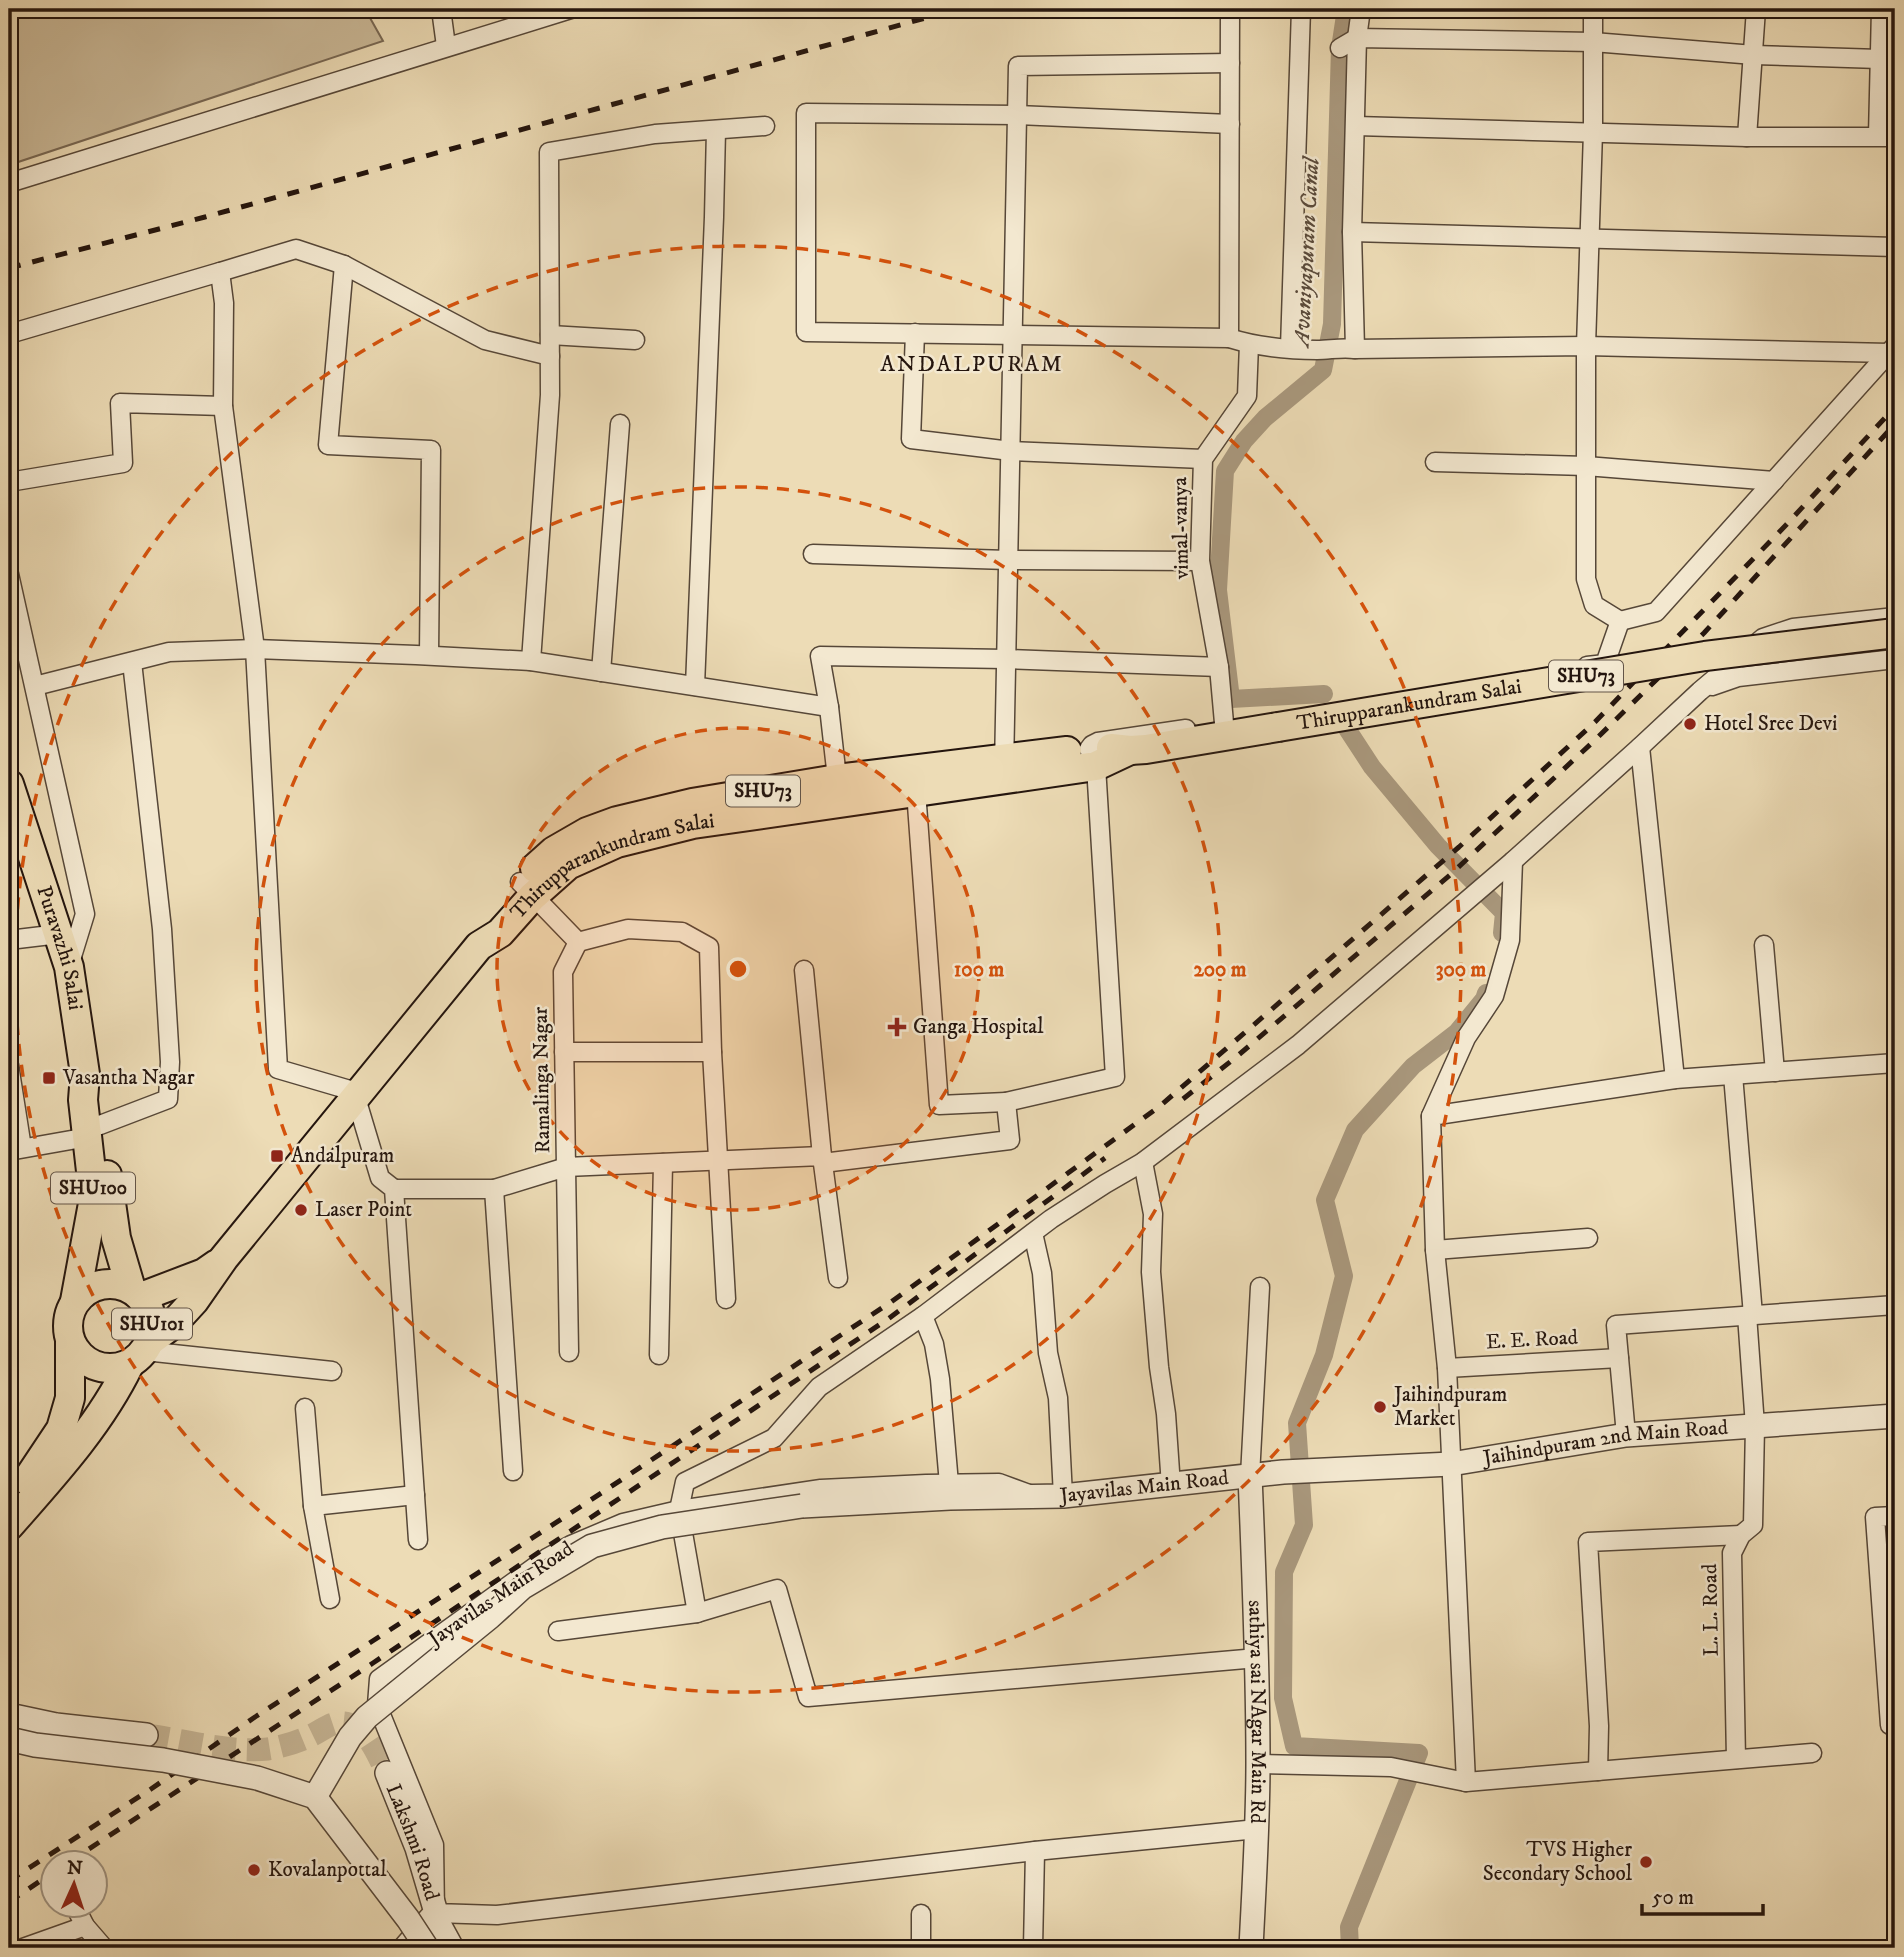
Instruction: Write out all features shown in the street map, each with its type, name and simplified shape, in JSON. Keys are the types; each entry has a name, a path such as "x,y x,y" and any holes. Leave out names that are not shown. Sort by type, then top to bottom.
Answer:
{"main road":[{"name":"Thirupparankundram Salai","path":"9,1526 91,1428 142,1352 194,1301 224,1258 479,946 487,922 526,890 554,851 587,832 617,821 692,803 838,791 1092,757 1705,656 1895,633"},
{"name":"Thirupparankundram Salai","path":"838,791 916,791 1004,768"},
{"name":"Puravazhi Salai","path":"9,784 69,967 85,1074 83,1100 94,1131 113,1220 136,1293"},
{"name":"Puravazhi Salai","path":"75,1301 94,1198 94,1131"},
{"name":"Thirupparankundram Salai","path":"136,1293 204,1273 224,1258"},
{"name":"SHU101","path":"70,1342 77,1354 88,1363 115,1369 142,1352 153,1329 148,1306 136,1293 119,1284 94,1286 75,1301"},
{"path":"9,1500 32,1474 61,1429 70,1398 70,1342 67,1328 75,1301"}],"street":[{"path":"440,9 446,46"},
{"path":"9,183 571,9"},
{"path":"1229,338 1230,9"},
{"path":"1290,348 1301,9"},
{"path":"1347,348 1357,38 1361,9"},
{"path":"1593,9 1586,466 1587,579 1594,605 1620,621 1656,612 1892,349"},
{"path":"1747,137 1756,9"},
{"path":"1356,126 1747,137 1887,136 1879,59 1885,12"},
{"path":"1340,48 1357,38 1593,42 1754,55 1879,59"},
{"path":"1004,768 1018,66 1230,63"},
{"path":"1230,124 1017,115 806,113 806,332 1229,338 1249,344 1317,350 1586,346 1892,349"},
{"path":"531,661 551,395 549,152 655,134 765,126"},
{"path":"695,686 716,130"},
{"path":"1352,232 1895,247"},
{"path":"9,334 296,249 344,265 485,340 550,356"},
{"path":"344,265 328,445 431,450 429,655"},
{"path":"220,272 224,303 223,406 255,649 278,1069 358,1095 380,1178 394,1189 494,1189 566,1167 569,1352"},
{"path":"915,333 911,439 1011,451 1203,459"},
{"path":"550,335 635,340"},
{"name":"vimal-vanya","path":"1224,723 1219,667 1200,561 1203,459 1247,396 1249,344"},
{"path":"9,482 123,463 120,403 223,406"},
{"path":"601,672 620,424"},
{"path":"1435,462 1586,466 1774,481"},
{"path":"813,554 1200,561"},
{"path":"9,574 85,914 69,967"},
{"path":"697,1612 678,1510 685,1482 774,1438 818,1387 923,1316 1033,1233 1105,1184 1143,1162 1298,1045 1492,879 1700,691 1763,638 1793,628 1895,617"},
{"path":"916,791 939,1105 1006,1102 1115,1077 1092,744 1605,664 1620,621"},
{"path":"35,686 169,652 255,649 531,661 829,707"},
{"path":"838,791 829,707 820,656 1006,659 1219,667"},
{"path":"1700,691 1738,677 1895,659"},
{"path":"9,1065 16,1150 94,1131 168,1099 170,1062 162,929 132,662"},
{"path":"1640,747 1675,1079"},
{"path":"1466,1782 1447,1368 1435,1250 1431,1116 1466,1038 1494,996 1510,940 1513,860"},
{"path":"526,890 578,942 628,929 682,932 709,947 726,1299"},
{"path":"9,940 58,934"},
{"name":"Ramalinga Nagar","path":"578,942 563,972 566,1167 822,1160 1010,1140 1006,1102"},
{"path":"1764,945 1775,1072"},
{"path":"804,970 822,1160 838,1278"},
{"path":"564,1052 712,1052"},
{"path":"1431,1116 1675,1079 1895,1063"},
{"name":"L. L. Road","path":"1733,1075 1755,1426 1753,1525 1741,1535 1732,1553 1736,1759"},
{"path":"1143,1162 1153,1214 1151,1272 1171,1486"},
{"path":"659,1355 663,1163"},
{"path":"394,1189 418,1540"},
{"path":"494,1189 513,1471"},
{"path":"1033,1233 1042,1273 1048,1353 1058,1398 1063,1496"},
{"path":"1435,1250 1588,1238"},
{"path":"1250,1476 1260,1287"},
{"path":"1626,1435 1616,1325 1895,1305"},
{"path":"923,1316 934,1344 940,1379 949,1484"},
{"path":"142,1352 332,1371"},
{"name":"E. E. Road","path":"1447,1368 1619,1358"},
{"path":"305,1408 313,1506 330,1600"},
{"name":"Jaihindpuram 2nd Main Road","path":"1283,1472 1451,1464 1626,1435 1895,1416"},
{"name":"Jayavilas Main Road","path":"315,1797 350,1737 367,1717 523,1587 592,1546 662,1527 802,1506 1063,1496 1283,1472"},
{"name":"sathiya sai NAgar Main Rd","path":"1250,1476 1258,1764 1251,1948"},
{"name":"Jayavilas Main Road","path":"435,1913 434,1845 377,1705 379,1679 547,1558 623,1523 678,1510 821,1489 999,1483 1038,1497"},
{"path":"313,1506 415,1495"},
{"path":"1895,1516 1875,1517 1890,1725 1895,1725"},
{"path":"1598,1771 1599,1726 1588,1542 1741,1535"},
{"path":"558,1631 697,1612 777,1589 808,1696 1257,1658"},
{"path":"9,1715 56,1725 146,1735"},
{"path":"9,1739 35,1745 163,1760 257,1778 315,1797 427,1948"},
{"path":"1258,1764 1391,1767 1466,1782 1812,1753"},
{"name":"Lakshmi Road","path":"387,1773 417,1848 435,1913 452,1948"},
{"path":"435,1913 497,1915 1035,1851 1257,1829"},
{"path":"1033,1948 1035,1851"},
{"name":"Lakshmi Road","path":"405,1948 435,1913"},
{"path":"921,1914 921,1948"},
{"path":"81,1918 104,1948"},
{"path":"23,1948 85,1926"}],"shaded area":[{"path":"9,9 365,9 383,41 9,165"}],"waterway":[{"name":"Avaniyapuram Canal","path":"1324,694 1231,699 1218,590 1225,471 1244,441 1265,418 1323,370 1332,324 1340,48 1346,9"},
{"name":"Avaniyapuram Canal","path":"1340,718 1372,767 1438,846 1504,913 1502,933"},
{"name":"Avaniyapuram Canal","path":"1350,1948 1349,1927 1419,1753 1294,1746 1283,1698 1284,1572 1304,1525 1297,1423 1324,1355 1344,1276 1325,1200 1355,1130 1413,1066 1457,1032 1486,993"}],"tunnel":[{"path":"146,1735 222,1748 253,1750 284,1746 333,1724 343,1723 362,1732 387,1773"}],"railway":[{"path":"9,268 205,217 958,9"},
{"path":"9,1881 891,1302 1160,1106 1459,847 1595,722 1786,525 1895,407"},
{"path":"1183,1099 1450,875 1595,740 1704,633 1895,424"},
{"path":"90,1848 888,1319 1105,1158"},
{"path":"9,1902 38,1882"}],"place":[{"name":"Hotel Sree Devi","path":"1690,724"},
{"name":"Ganga Hospital","path":"897,1027"},
{"name":"Vasantha Nagar","path":"49,1078"},
{"name":"Andalpuram","path":"277,1156"},
{"name":"Laser Point","path":"301,1210"},
{"name":"Jaihindpuram Market","path":"1380,1407"},
{"name":"TVS Higher Secondary School","path":"1646,1862"},
{"name":"Kovalanpottal","path":"254,1870"}],"district":[{"name":"ANDALPURAM","path":"972,364"}]}
